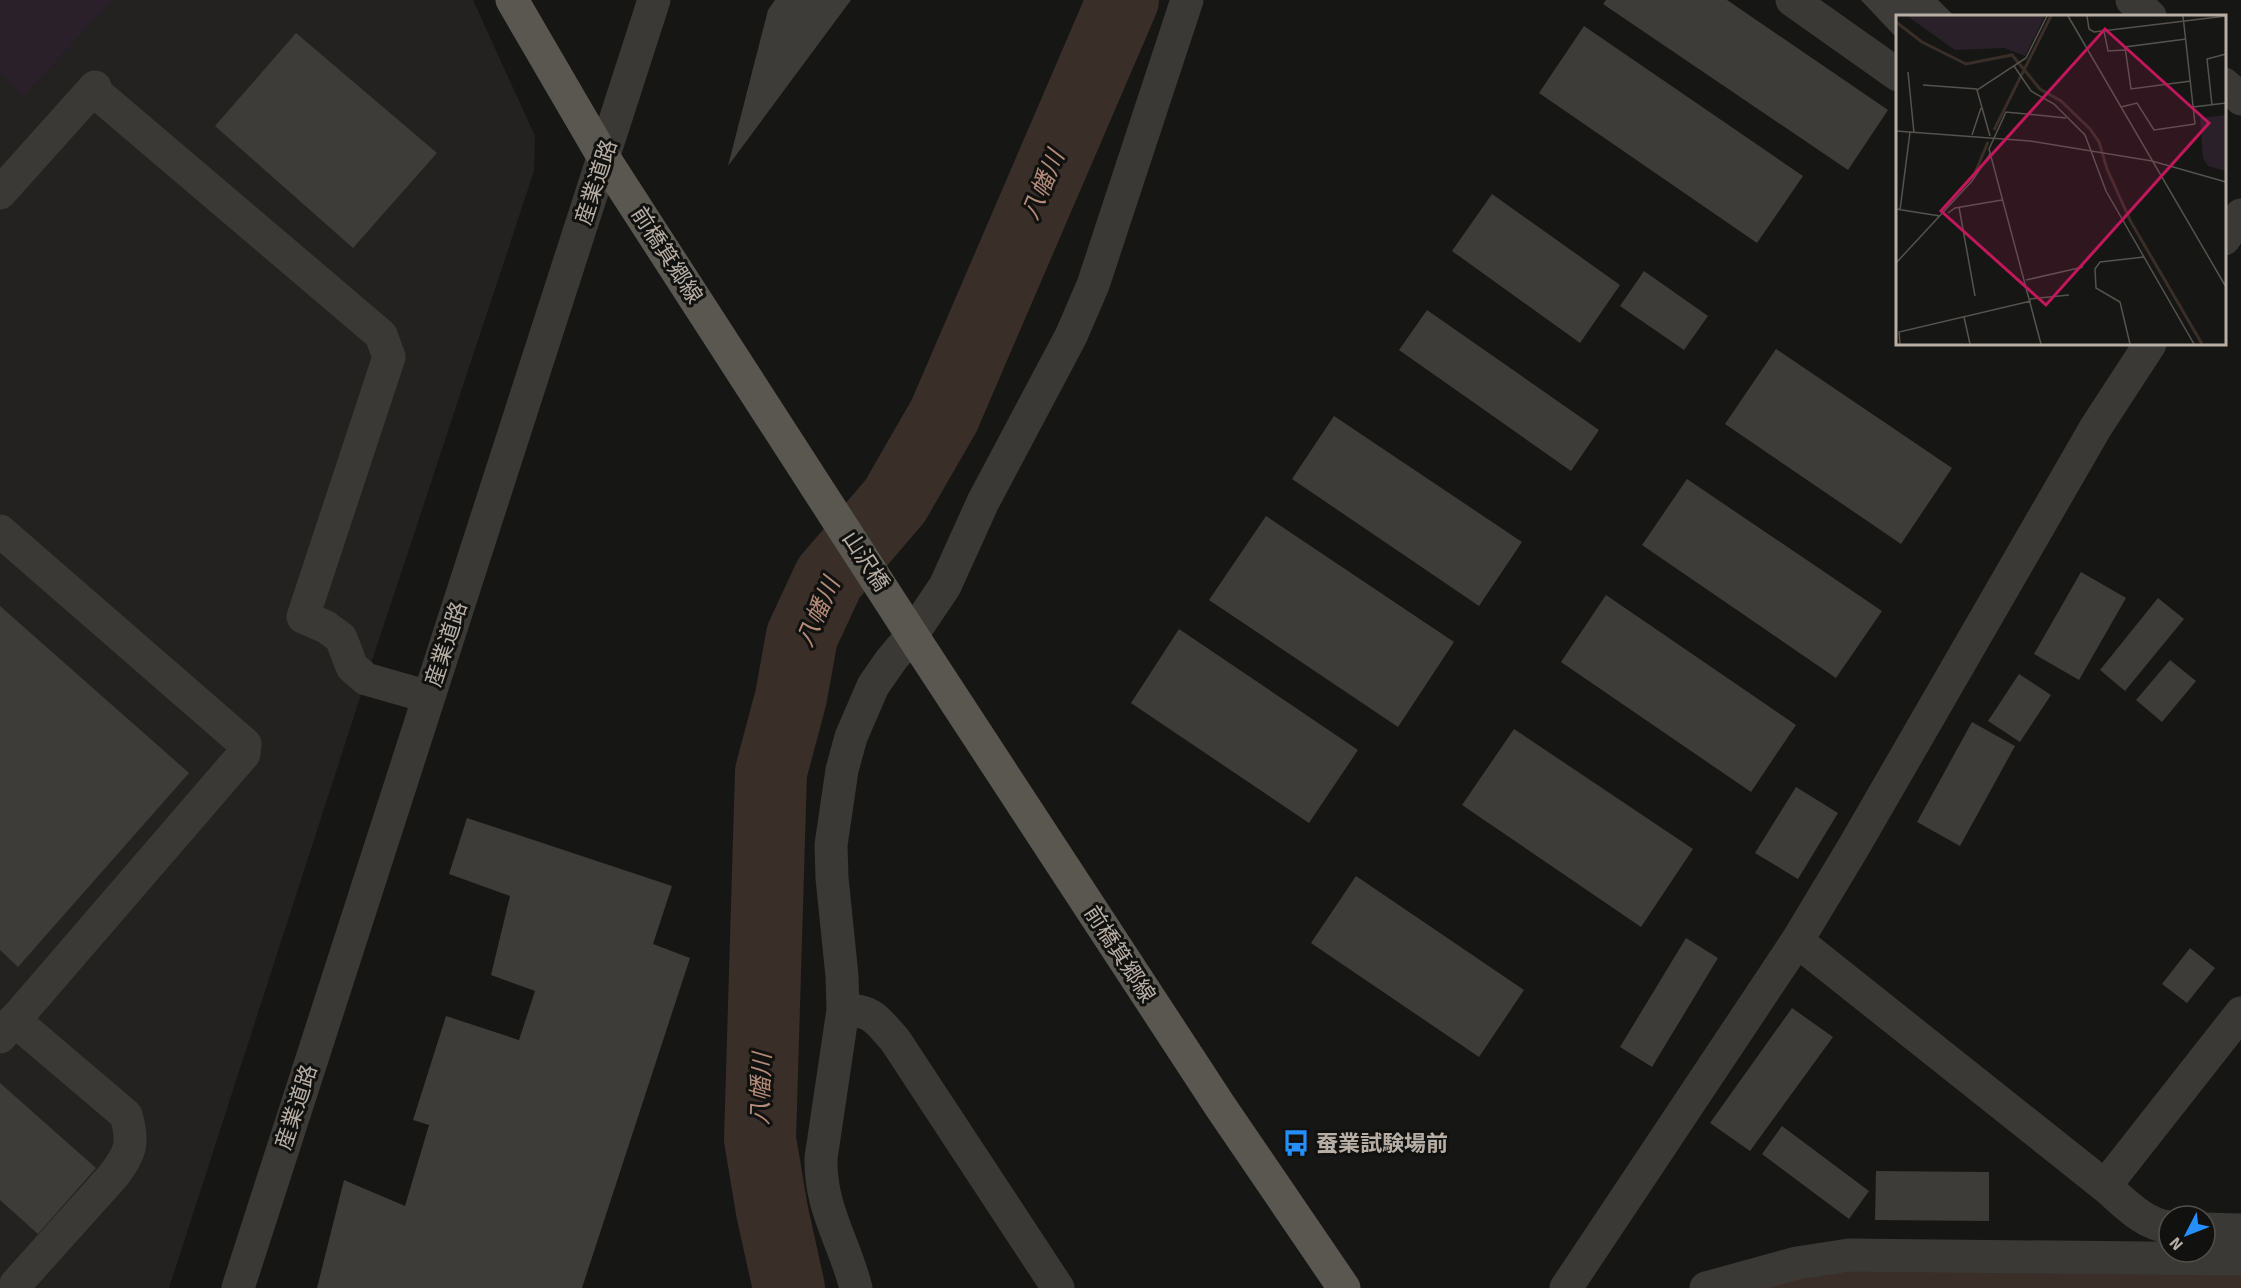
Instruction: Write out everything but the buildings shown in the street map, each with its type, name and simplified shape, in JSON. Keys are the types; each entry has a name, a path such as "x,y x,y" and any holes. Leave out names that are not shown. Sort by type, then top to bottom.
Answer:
{"main road":[{"name":"前橋箕郷線","path":"512,0 604,158 830,506"},
{"name":"山沢橋","path":"830,506 907,626"},
{"name":"前橋箕郷線","path":"907,626 1220,1106 1344,1288"}],"street":[{"name":"産業道路","path":"238,1288 654,0"},
{"path":"856,1288 827,1208 821,1179 821,1158 843,1010 831,845 842,770 851,737 873,686 891,660 907,626 945,586 983,502 1071,336 1093,285 1187,0"},
{"path":"1792,0 1896,74"},
{"path":"2132,0 2149,15"},
{"path":"2226,86 2241,99"},
{"path":"0,193 94,89 381,335 389,357 303,616 326,627 340,638 352,667 366,679 429,697"},
{"path":"2226,236 2241,215"},
{"path":"1566,1288 1797,941 2096,427 2149,345"},
{"path":"0,531 245,744 243,754 7,1028 126,1115 132,1135 126,1159 12,1281"},
{"path":"1797,941 2157,1227"},
{"path":"843,1010 870,1013 895,1040 1058,1288"},
{"path":"2105,1185 2241,1013"},
{"path":"2217,1229 2241,1230"},
{"path":"1706,1288 1797,1263 1849,1255 2157,1238"},
{"path":"2217,1252 2241,1259"}],"shaded area":[{"path":"0,0 473,0 535,136 534,171 366,679 169,1288 0,1288"},
{"path":"0,0 113,0 23,96 0,75"}],"waterway":[{"name":"八幡川","path":"789,1288 772,1211 760,1139 771,772 791,697 802,636 829,578 895,501 944,416 1123,0"},
{"path":"1779,1288 1852,1277 2241,1280"}],"place":[{"name":"蚕業試験場前","path":"1296,1143"}]}
